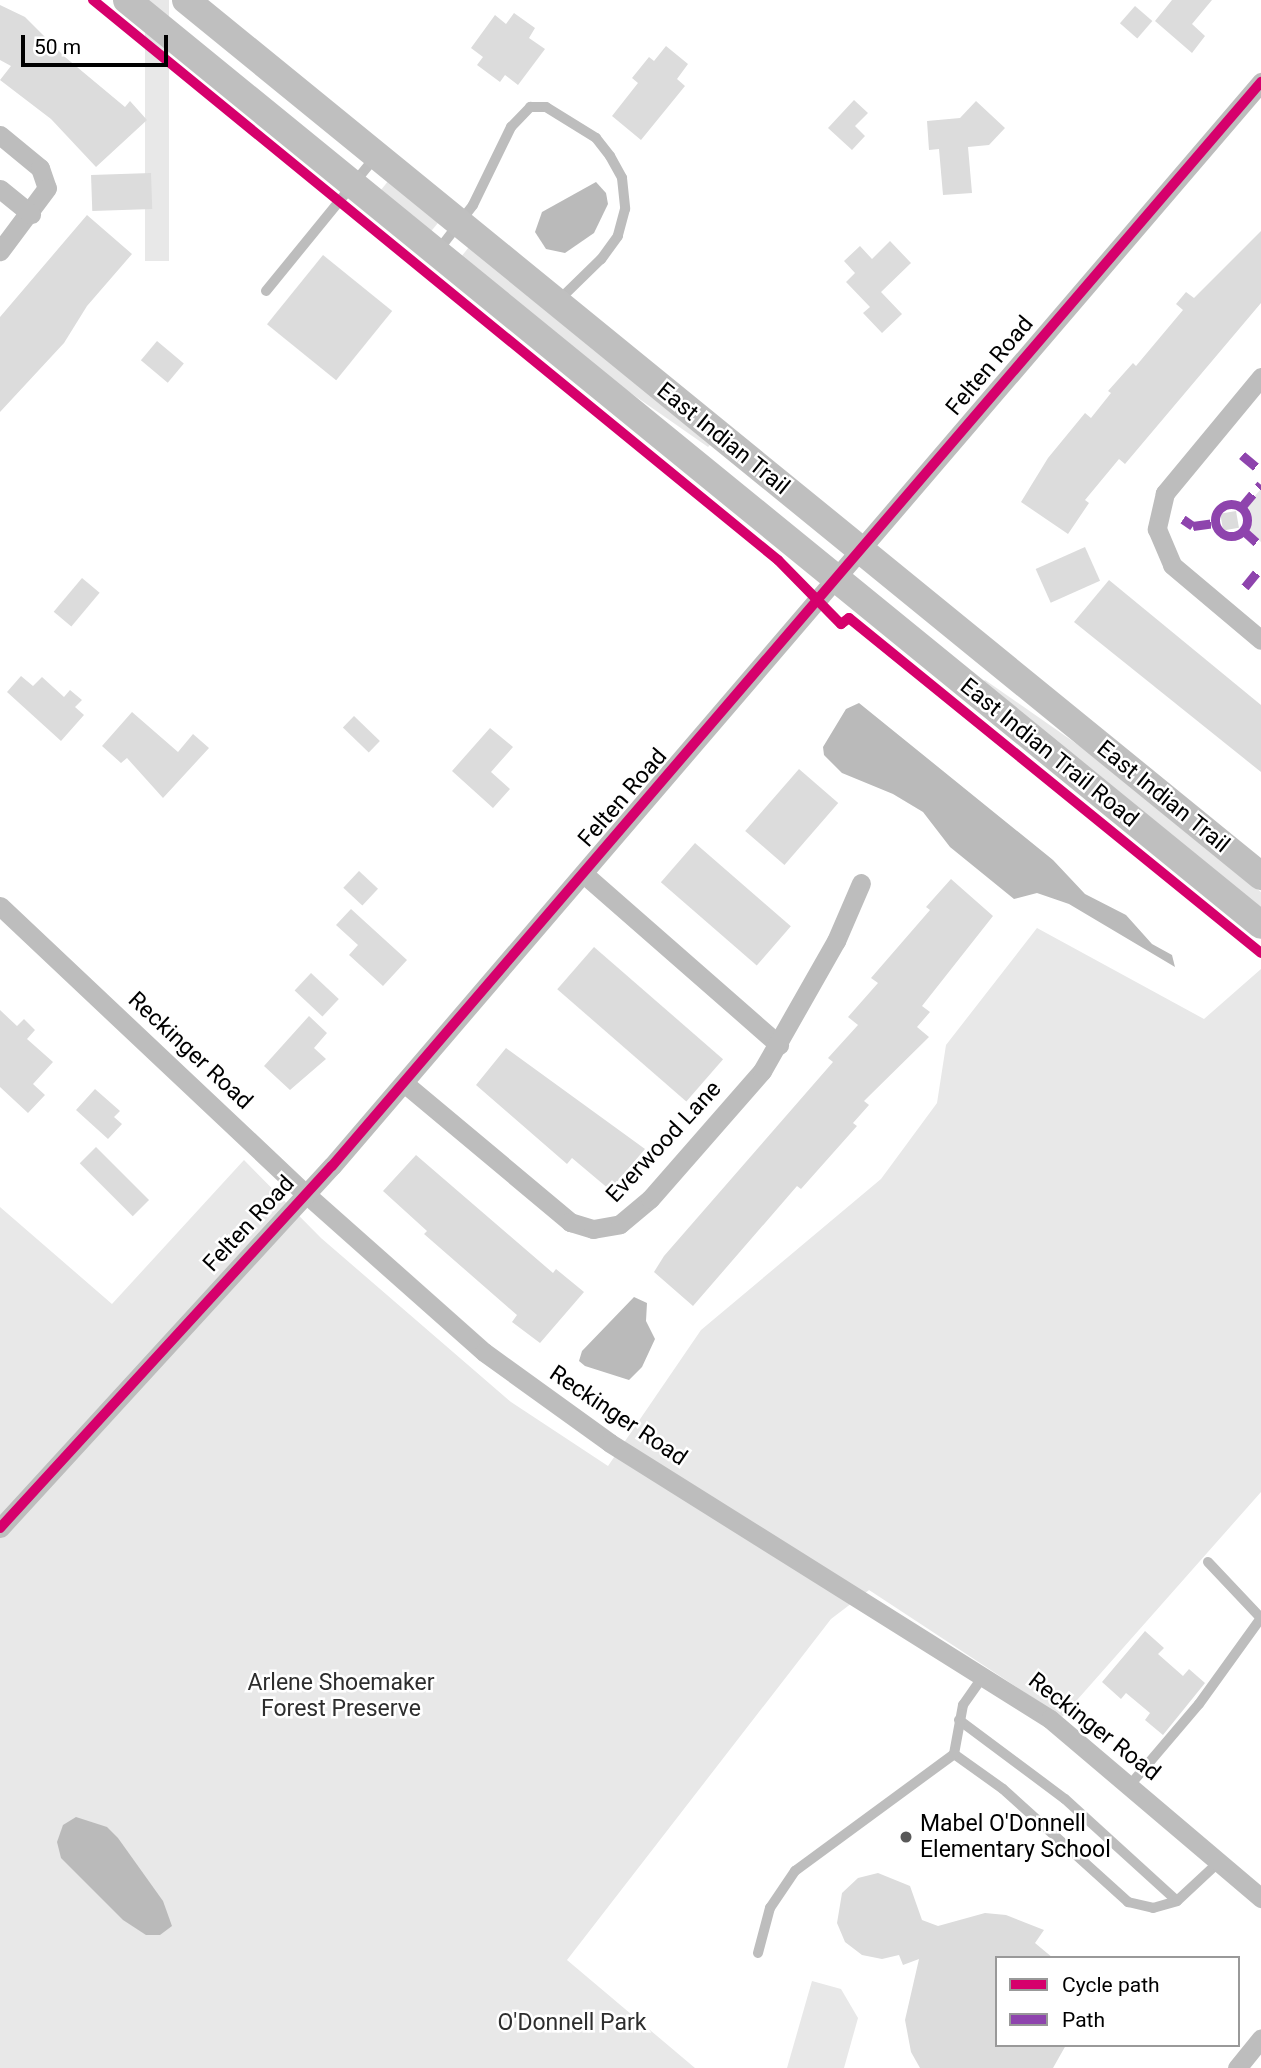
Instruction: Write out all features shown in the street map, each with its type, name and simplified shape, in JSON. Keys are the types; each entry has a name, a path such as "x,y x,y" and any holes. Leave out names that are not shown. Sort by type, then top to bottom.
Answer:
{"main road":[{"name":"East Indian Trail","path":"127,0 837,580"},
{"name":"East Indian Trail","path":"186,0 860,552 1261,876"},
{"name":"East Indian Trail Road","path":"837,580 1261,925"}],"street":[{"name":"Felten Road","path":"0,1528 404,1083 1261,82"},
{"path":"0,135 40,168 47,187 36,208 0,251"},
{"path":"0,189 36,208"},
{"path":"1261,377 1165,493 1157,529 1172,565 1261,640"},
{"path":"585,874 779,1045"},
{"name":"Everwood Lane","path":"404,1083 554,1211 580,1227 606,1230 636,1214 762,1071 836,941 861,883"},
{"name":"Reckinger Road","path":"0,906 306,1194 484,1352 558,1408 1050,1718 1261,1898"},
{"path":"1237,2068 1261,2039"}],"lane":[{"path":"437,253 460,224 511,127 530,107 546,107 596,138 622,178 625,209 618,236 601,259 557,303"},
{"path":"266,291 376,155"},
{"path":"1130,1785 1199,1704 1261,1618 1208,1562"},
{"path":"758,1953 770,1908 795,1871 954,1754 959,1720 984,1676"},
{"path":"959,1720 1065,1799 1177,1901"},
{"path":"954,1754 1003,1789 1128,1902 1153,1908 1177,1901 1219,1862"}],"green space":[{"path":"145,0 169,0 169,261 145,261"},
{"path":"389,180 440,221 430,233 380,192"},
{"path":"469,247 711,444 708,447 602,373 461,257"},
{"path":"1261,489 1261,542 1246,530 1249,521 1244,508"},
{"path":"985,680 1094,756 1261,892 1261,910 981,684"},
{"name":"Arlene Shoemaker Forest Preserve","path":"1037,928 1204,1019 1261,969 1261,1492 1062,1717 869,1590 831,1619 567,1960 695,2068 0,2068 0,1207 112,1304 244,1160 321,1238 511,1402 608,1466 701,1330 881,1179 937,1103 946,1045"},
{"path":"812,1981 841,1989 858,2018 844,2068 787,2068"}],"shaded area":[{"path":"596,182 606,193 608,204 594,233 565,253 546,249 535,232 542,212"},
{"path":"859,703 1053,860 1085,894 1126,915 1152,944 1172,955 1175,967 1069,904 1037,893 1014,899 950,847 923,812 893,794 842,773 824,755 823,747 846,709"},
{"path":"634,1297 647,1303 646,1321 655,1339 642,1367 629,1380 585,1366 579,1361 582,1351"},
{"path":"76,1817 107,1827 118,1838 163,1901 172,1926 160,1935 146,1935 123,1920 61,1858 57,1842 63,1825"}],"building":[{"path":"1172,0 1212,0 1192,24 1205,36 1192,53 1155,21"},
{"path":"0,5 25,17 65,57 125,107 130,101 147,120 96,167 51,119 0,80 11,66 0,60"},
{"path":"1135,6 1152,21 1137,38 1120,23"},
{"path":"514,13 535,28 529,38 545,49 518,85 505,75 500,82 477,65 483,57 471,48 495,15 506,24"},
{"path":"666,46 688,64 677,79 685,86 641,140 612,116 638,83 632,78 649,57 654,61"},
{"path":"854,100 868,113 855,126 865,136 852,150 828,128"},
{"path":"976,101 1005,128 989,145 968,147 972,193 943,195 939,149 929,150 927,121 960,118"},
{"path":"151,173 152,209 92,211 91,175"},
{"path":"87,215 132,254 87,306 64,343 0,412 0,317"},
{"path":"1261,231 1261,303 1125,464 1119,459 1085,500 1089,503 1068,534 1021,502 1048,458 1085,413 1091,418 1111,393 1108,391 1133,363 1136,366 1183,310 1176,304 1186,292 1194,298"},
{"path":"890,241 911,263 881,292 902,314 882,333 863,313 870,307 846,282 855,273 844,261 860,246 872,259"},
{"path":"323,255 392,311 336,380 267,324"},
{"path":"157,341 184,363 168,383 141,360"},
{"path":"1236,511 1239,528 1223,531 1220,514"},
{"path":"1085,547 1100,581 1051,603 1036,569"},
{"path":"82,578 100,593 71,626 54,612"},
{"path":"1109,580 1261,705 1261,772 1074,622"},
{"path":"21,676 33,686 42,677 64,697 70,690 82,700 75,707 84,715 61,741 7,692"},
{"path":"132,712 178,752 193,734 209,748 163,798 127,758 121,763 102,746"},
{"path":"354,716 380,741 369,753 343,728"},
{"path":"490,728 513,747 491,772 510,789 493,808 452,771"},
{"path":"799,769 838,803 784,865 745,831"},
{"path":"695,843 791,926 757,966 661,882"},
{"path":"359,871 378,889 362,906 343,888"},
{"path":"951,879 993,916 922,1006 930,1012 917,1027 929,1037 864,1101 869,1105 853,1123 857,1126 801,1189 797,1186 693,1306 654,1272 664,1256 833,1062 828,1058 858,1025 848,1017 878,983 871,978 930,910 926,907"},
{"path":"351,909 407,960 383,986 349,955 358,945 336,925"},
{"path":"594,947 723,1059 686,1101 557,989"},
{"path":"311,973 339,999 322,1016 295,991"},
{"path":"0,1010 17,1026 24,1019 35,1030 27,1039 53,1062 33,1084 45,1095 28,1113 0,1087"},
{"path":"309,1016 327,1033 314,1048 326,1059 290,1090 264,1066"},
{"path":"506,1048 645,1149 610,1190 572,1158 567,1164 476,1085"},
{"path":"95,1089 120,1111 114,1117 122,1124 108,1139 76,1110"},
{"path":"96,1147 149,1200 133,1216 80,1163"},
{"path":"416,1155 553,1273 556,1269 584,1292 540,1343 512,1322 517,1315 424,1234 427,1231 383,1191"},
{"path":"1145,1631 1164,1648 1158,1654 1183,1676 1189,1669 1205,1683 1163,1735 1145,1720 1150,1713 1126,1693 1121,1699 1102,1682"},
{"path":"878,1873 910,1886 922,1920 938,1926 985,1913 1006,1915 1044,1930 1035,1943 1051,1956 995,1956 995,2047 1065,2047 1053,2068 920,2068 911,2052 905,2020 919,1959 903,1965 899,1955 882,1959 862,1955 845,1942 837,1923 842,1893 858,1878"}],"marked path":[{"path":"1242,455 1261,471"},
{"path":"1241,508 1261,484"},
{"path":"1231,504 1242,509 1247,520 1242,531 1231,536 1220,531 1215,520 1220,509 1231,504"},
{"path":"1183,519 1193,526 1215,523"},
{"path":"1243,530 1261,546"},
{"path":"1245,587 1261,567"}],"cycle path":[{"path":"93,0 778,560 841,624 849,618 1261,953"},
{"path":"0,1528 332,1166 1261,82"}],"place":[{"name":"Mabel O'Donnell Elementary School","path":"906,1837"}],"park label":[{"name":"O'Donnell Park","path":"572,2023"}]}
